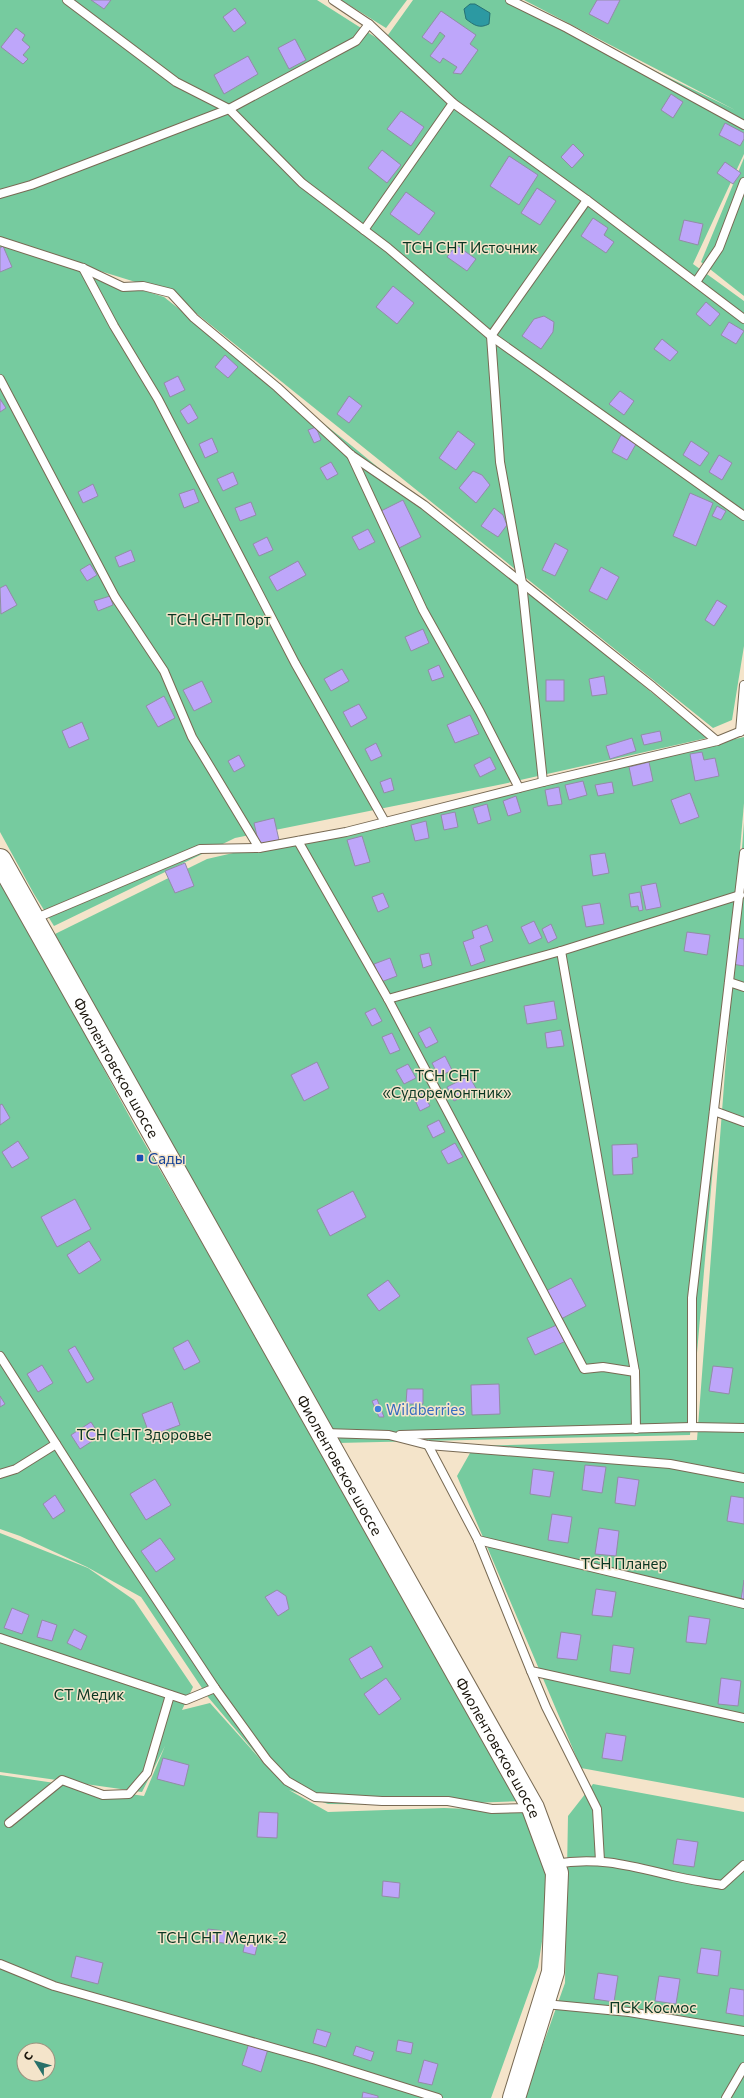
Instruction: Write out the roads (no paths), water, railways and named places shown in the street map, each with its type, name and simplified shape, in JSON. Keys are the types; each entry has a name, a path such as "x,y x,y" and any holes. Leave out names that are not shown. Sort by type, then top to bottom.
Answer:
{"main road":[{"name":"Фиолентовское шоссе","path":"0,860 324,1433 533,1808 557,1873 552,1972 514,2098"}],"lane":[{"path":"67,0 176,82 229,109 302,183 388,248 491,336 744,516"},
{"path":"333,0 369,24 453,103 587,200 744,319"},
{"path":"510,0 567,28 744,125"},
{"path":"0,194 31,186 229,109 356,42 369,24"},
{"path":"364,230 453,103"},
{"path":"696,282 719,248 744,182"},
{"path":"543,782 522,583 500,462 491,336 587,200"},
{"path":"0,241 83,268 123,288 143,286 171,293 194,318 277,387 351,455 424,505 653,687 717,741"},
{"path":"83,268 114,326 158,399 295,663 385,822"},
{"path":"0,379 115,597 164,671 192,737 259,848"},
{"path":"351,455 424,610 480,712 519,788"},
{"path":"33,919 200,849 259,848 346,832 543,782 717,741 742,731 744,685"},
{"path":"298,841 388,999 584,1369 603,1367 636,1372"},
{"path":"692,1427 692,1298 744,854"},
{"path":"388,999 561,951 740,895"},
{"path":"561,951 636,1372 636,1429"},
{"path":"729,982 744,987"},
{"path":"714,1112 744,1122"},
{"path":"0,1356 215,1688 267,1760 287,1780 315,1797 382,1801 448,1801 492,1809 533,1808"},
{"path":"324,1433 389,1435 692,1427 744,1428"},
{"path":"389,1435 428,1445 670,1464 744,1478"},
{"path":"0,1474 16,1469 56,1444"},
{"path":"428,1445 478,1540 546,1706 597,1809 600,1861"},
{"path":"478,1540 744,1604"},
{"path":"0,1638 186,1700 215,1688"},
{"path":"531,1671 744,1718"},
{"path":"9,1823 62,1780 103,1795 128,1794 147,1773 170,1695"},
{"path":"554,1865 574,1860 615,1862 675,1877 722,1885 744,1864"},
{"path":"0,1964 54,1986 316,2060 438,2098"},
{"path":"543,2004 629,2012 744,2031"},
{"path":"726,2098 744,2067"}],"water":[{"path":"470,4 475,4 490,13 489,24 477,26 466,19 464,9"}],"place":[{"name":"Сады","path":"140,1158"},
{"name":"Wildberries","path":"378,1409"}],"park label":[{"name":"ТСН СНТ Источник","path":"470,247"},
{"name":"ТСН СНТ Порт","path":"219,619"},
{"name":"ТСН СНТ «Судоремонтник»","path":"447,1084"},
{"name":"ТСН СНТ Здоровье","path":"144,1434"},
{"name":"ТСН Планер","path":"624,1563"},
{"name":"СТ Медик","path":"89,1694"},
{"name":"ТСН СНТ Медик-2","path":"222,1937"},
{"name":"ПСК Космос","path":"653,2007"}]}
